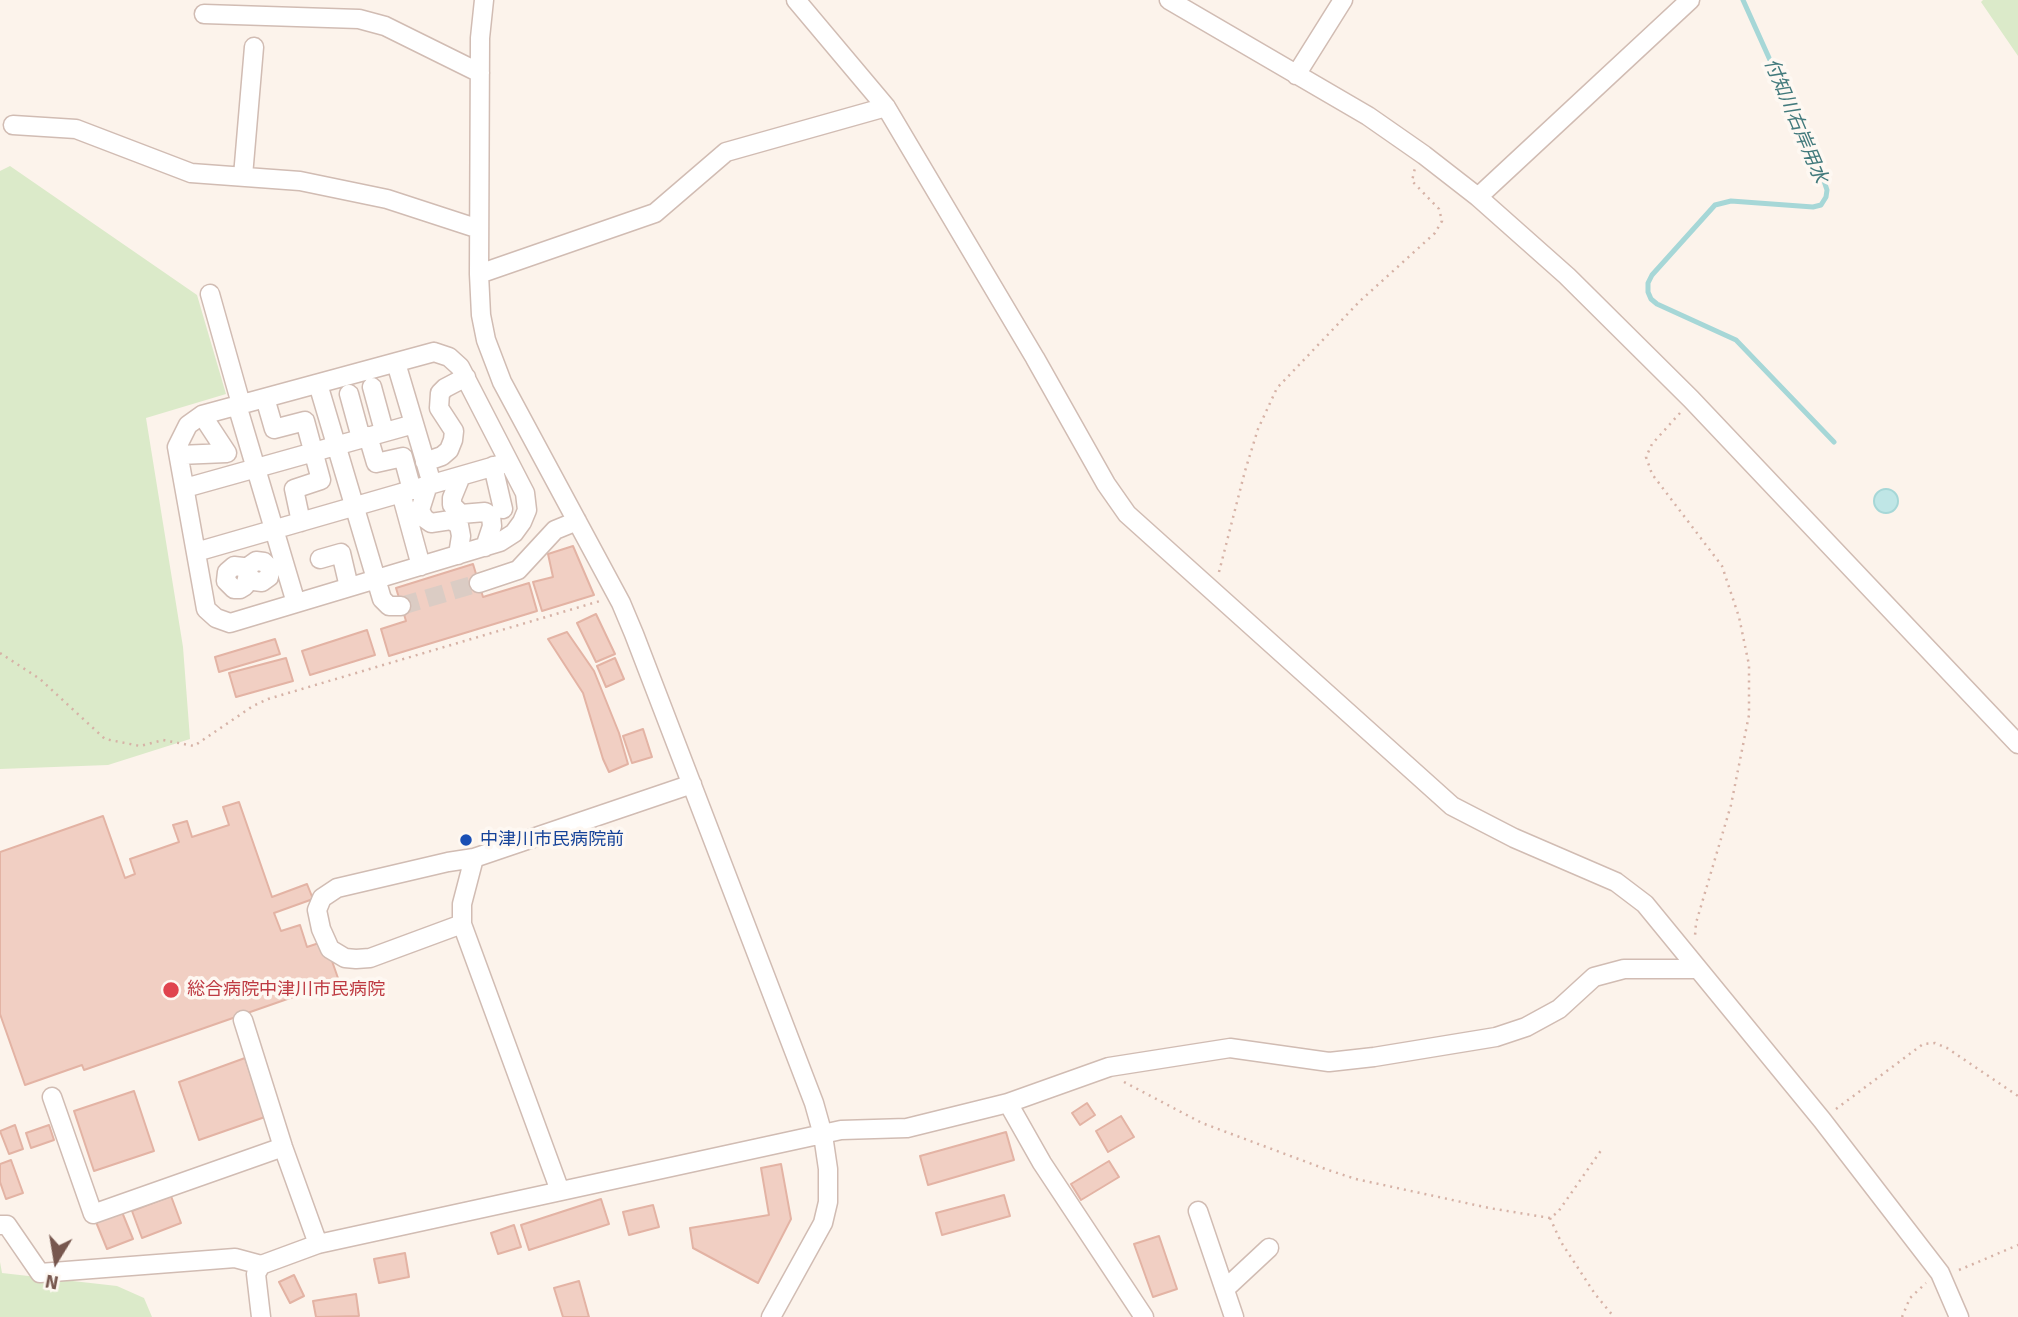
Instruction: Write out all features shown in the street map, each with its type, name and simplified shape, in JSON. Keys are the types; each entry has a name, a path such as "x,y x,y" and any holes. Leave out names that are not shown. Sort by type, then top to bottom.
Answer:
{"street":[{"path":"484,0 480,38 479,274 485,340 502,382 617,596 634,634 814,1103 823,1135 828,1168 828,1202 823,1223 771,1317"},
{"path":"796,0 886,107 1035,358 1106,484 1127,514 1452,806 1514,838 1616,882 1645,904 1822,1120 1941,1275 1959,1317"},
{"path":"1169,0 1368,116 1478,197 1567,276 1691,399 2018,744"},
{"path":"1296,75 1343,0"},
{"path":"1478,197 1690,0"},
{"path":"204,14 359,19 385,26 480,73"},
{"path":"243,176 254,47"},
{"path":"479,274 655,213 726,152 886,107"},
{"path":"13,125 76,129 191,173 300,181 387,199 479,229"},
{"path":"210,294 296,603"},
{"path":"435,352 449,357 466,377 501,464 525,493 527,510 514,533 485,547 230,623 216,618 206,609 177,447 188,425 202,415 239,405 435,352"},
{"path":"396,363 425,461 418,488 421,566"},
{"path":"425,461 442,456 449,450 453,439 454,431 439,408 439,393 466,377"},
{"path":"318,384 382,599 389,606 401,606"},
{"path":"372,387 371,435 376,463 403,457 418,488 420,510 424,518 430,523 451,520 459,525 461,536 458,555"},
{"path":"349,394 371,435"},
{"path":"265,398 274,429 304,421 321,480 294,489 301,522"},
{"path":"179,455 226,453 202,415"},
{"path":"185,488 414,424"},
{"path":"196,552 501,464"},
{"path":"496,502 501,464"},
{"path":"461,476 452,505 461,514 485,512 491,516 492,526 485,547"},
{"path":"479,583 518,570 555,530 577,521"},
{"path":"320,559 341,553 349,587"},
{"path":"202,587 226,581 227,572 234,566 243,568 248,575"},
{"path":"462,924 377,955 345,958 330,949 321,929 317,910 322,898 337,888 474,858 692,784"},
{"path":"474,858 462,904 462,924 559,1191"},
{"path":"0,1225 7,1225 40,1273 234,1258 261,1265 318,1244 841,1130 907,1128 1008,1103 1109,1067 1230,1048 1329,1062 1496,1037 1526,1027 1559,1009 1594,977 1624,969 1696,965"},
{"path":"243,1020 283,1147 318,1244"},
{"path":"52,1097 93,1214 283,1147"},
{"path":"1008,1103 1042,1163 1144,1317"},
{"path":"1198,1212 1234,1317"},
{"path":"1225,1289 1269,1248"},
{"path":"261,1265 256,1274 261,1317"}],"path":[{"path":"1214,592 1245,471 1258,429 1277,388 1360,301 1435,233 1442,221 1439,208 1412,181 1416,165 1424,155"},
{"path":"1691,399 1652,443 1646,457 1652,474 1722,566 1739,617 1749,665 1749,715 1731,805 1696,923 1696,965"},
{"path":"0,653 40,679 105,739 140,746 163,740 194,746 253,706 268,699 617,596"},
{"path":"1822,1120 1923,1044 1935,1043 1947,1048 2018,1096"},
{"path":"1109,1067 1122,1081 1192,1119 1328,1170 1356,1179 1489,1208 1550,1218 1558,1212 1602,1149"},
{"path":"1550,1218 1561,1242 1595,1294 1615,1317"},
{"path":"1902,1317 1910,1298 1919,1288 1941,1275 2018,1245"}],"green space":[{"path":"2018,0 2018,56 1981,2"},
{"path":"10,166 197,295 226,394 146,418 183,647 190,739 108,765 0,769 0,171"},
{"path":"0,1262 2,1273 117,1286 144,1298 152,1317 0,1317"}],"water":[{"path":"1886,489 1894,493 1898,501 1894,509 1886,513 1878,509 1874,501 1878,493"}],"building":[{"path":"573,546 594,595 542,611 533,582 553,577 548,554"},
{"path":"473,564 483,597 529,583 537,611 389,656 381,629 406,621 396,588"},
{"path":"596,614 615,654 596,662 577,623"},
{"path":"367,630 375,655 310,675 302,651"},
{"path":"567,632 594,671 619,733 628,764 609,772 583,693 548,639"},
{"path":"275,639 280,654 219,672 215,657"},
{"path":"286,658 293,681 236,697 229,673"},
{"path":"615,658 624,679 606,687 597,666"},
{"path":"643,729 652,757 632,763 623,736"},
{"path":"239,802 272,897 307,884 313,899 274,913 281,931 300,925 307,947 325,941 339,981 84,1070 82,1065 25,1085 0,1014 0,852 103,816 125,878 135,874 130,859 179,842 173,825 187,821 192,837 229,825 223,807"},
{"path":"245,1058 265,1117 199,1140 179,1082"},
{"path":"134,1091 154,1151 94,1171 74,1111"},
{"path":"1087,1103 1095,1115 1080,1125 1072,1113"},
{"path":"1121,1116 1134,1137 1108,1152 1096,1131"},
{"path":"15,1125 23,1149 9,1154 0,1131"},
{"path":"49,1125 54,1140 31,1148 26,1133"},
{"path":"1006,1132 1014,1160 928,1185 920,1156"},
{"path":"11,1160 23,1193 6,1199 0,1182 0,1164"},
{"path":"1109,1161 1119,1177 1081,1200 1071,1184"},
{"path":"781,1164 791,1219 758,1283 693,1248 690,1228 769,1215 761,1168"},
{"path":"1004,1195 1010,1216 942,1235 936,1213"},
{"path":"171,1196 181,1223 142,1238 132,1211"},
{"path":"601,1199 609,1224 529,1250 521,1225"},
{"path":"653,1205 659,1227 629,1235 623,1212"},
{"path":"122,1212 133,1239 107,1249 96,1222"},
{"path":"514,1225 521,1247 498,1254 491,1233"},
{"path":"1159,1236 1177,1289 1153,1297 1134,1244"},
{"path":"405,1253 409,1277 379,1283 374,1259"},
{"path":"294,1275 304,1296 290,1303 279,1282"},
{"path":"579,1281 589,1317 563,1317 554,1288"},
{"path":"356,1294 359,1316 316,1317 313,1301"}],"waterway":[{"name":"付知川右岸用水","path":"1743,0 1823,178 1826,197 1821,205 1813,207 1731,201 1715,205 1652,275 1648,292 1657,304 1736,340 1834,442"}],"tunnel":[{"path":"401,606 479,583"}],"place":[{"name":"中津川市民病院前","path":"466,840"},
{"name":"総合病院中津川市民病院","path":"171,990"}]}
